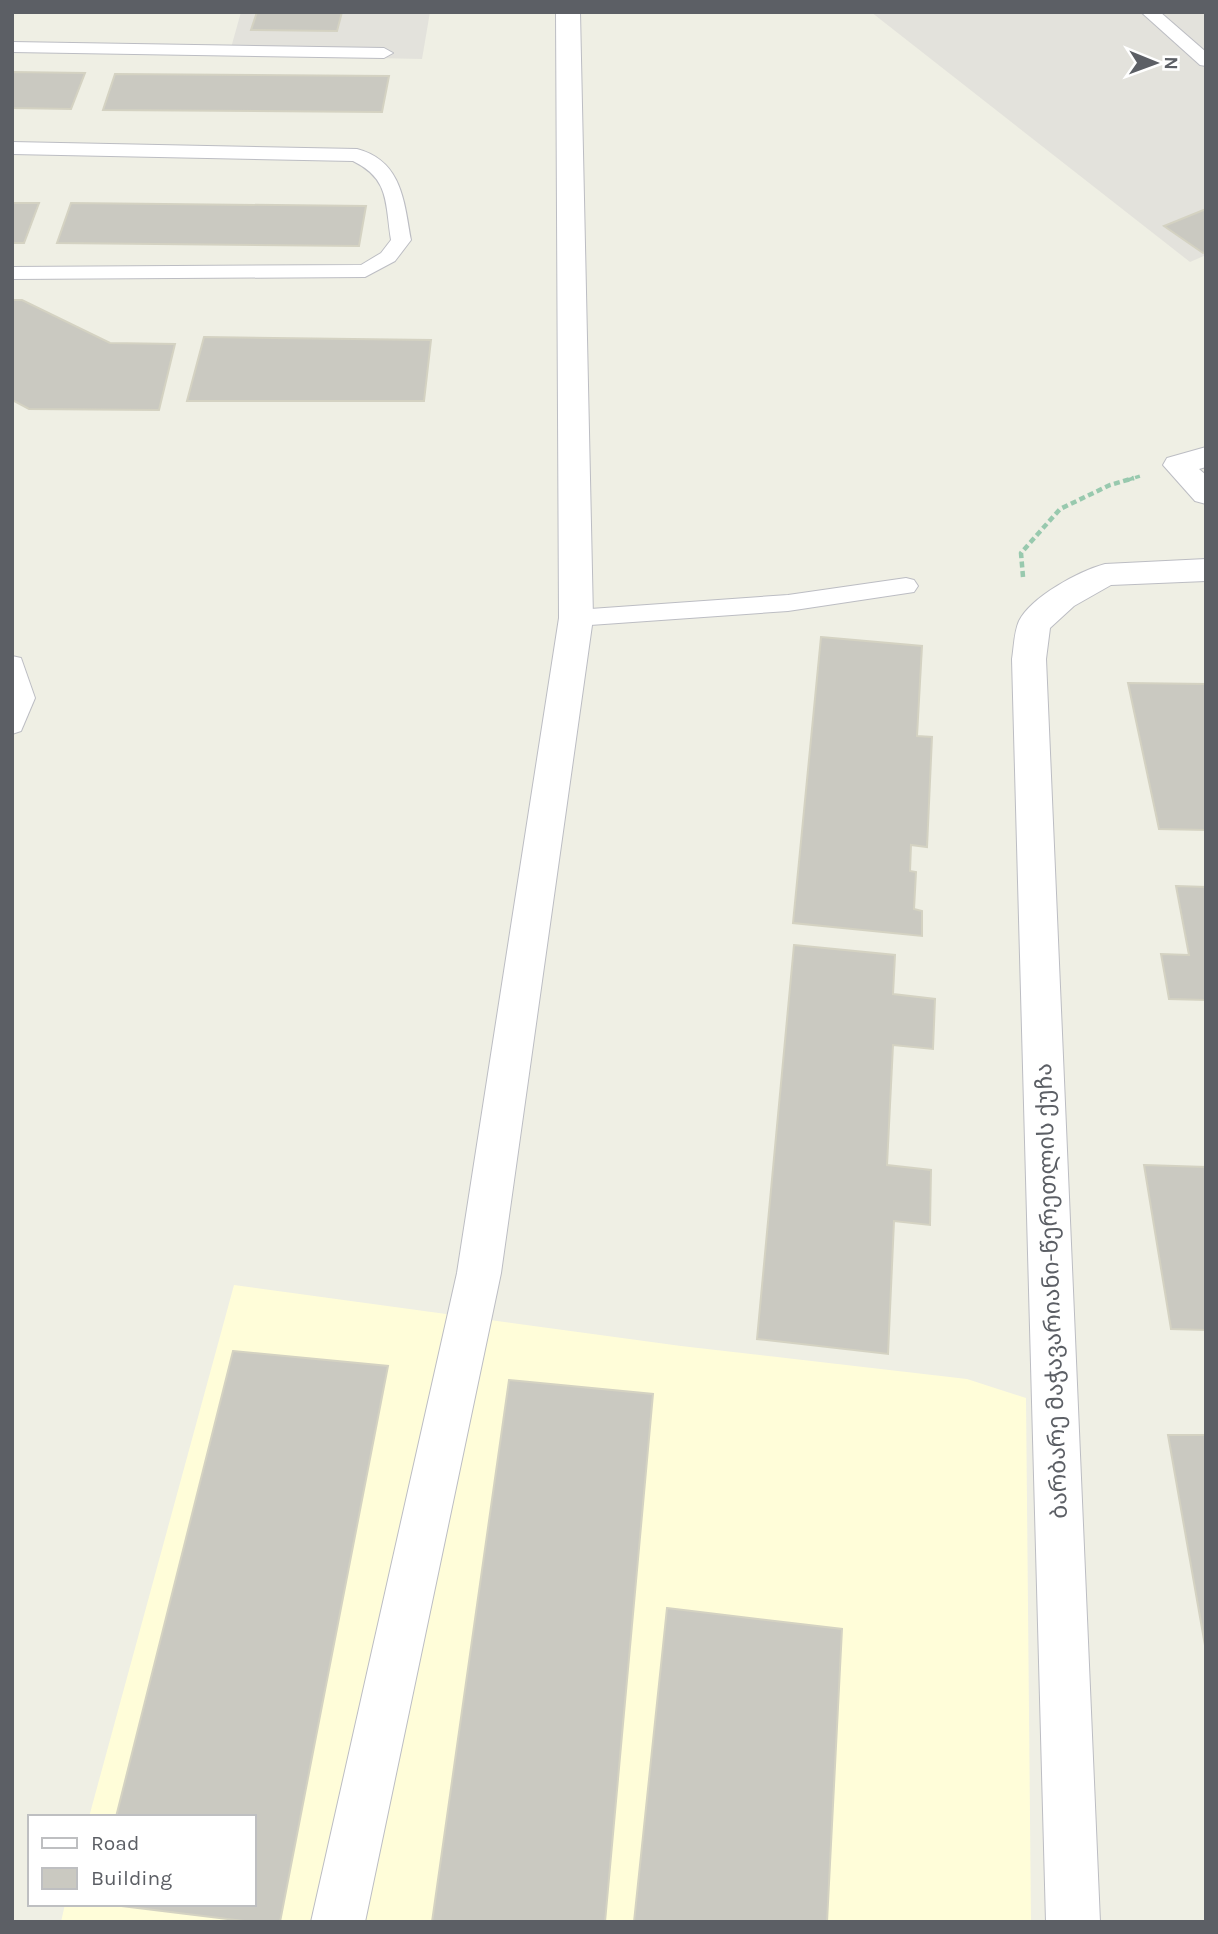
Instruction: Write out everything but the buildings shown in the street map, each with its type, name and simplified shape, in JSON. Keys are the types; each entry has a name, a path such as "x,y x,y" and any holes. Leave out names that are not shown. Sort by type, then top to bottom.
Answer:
{"street":[{"path":"338,1922 480,1273 576,618 568,12"},
{"path":"1192,461 1206,494"},
{"name":"ბარბარე მაჭავარიანი-წერეთლის ქუჩა","path":"1073,1922 1029,659 1034,624 1062,598 1105,575 1206,570"}],"lane":[{"path":"1149,12 1206,61"},
{"path":"12,47 384,52"},
{"path":"12,148 356,155 379,166 392,186 401,240 388,257 365,271 12,273"},
{"path":"576,618 788,603 906,586"},
{"path":"12,664 23,698 12,725"}],"path":[{"path":"1023,579 1021,552 1060,509 1110,485 1192,461"}],"shaded area":[{"path":"241,12 430,12 422,59 229,55"},
{"path":"871,12 1206,12 1206,255 1190,262"},
{"path":"234,1285 681,1346 967,1379 1026,1398 1031,1922 61,1922 65,1906 256,1906 256,1815 90,1815"}]}
